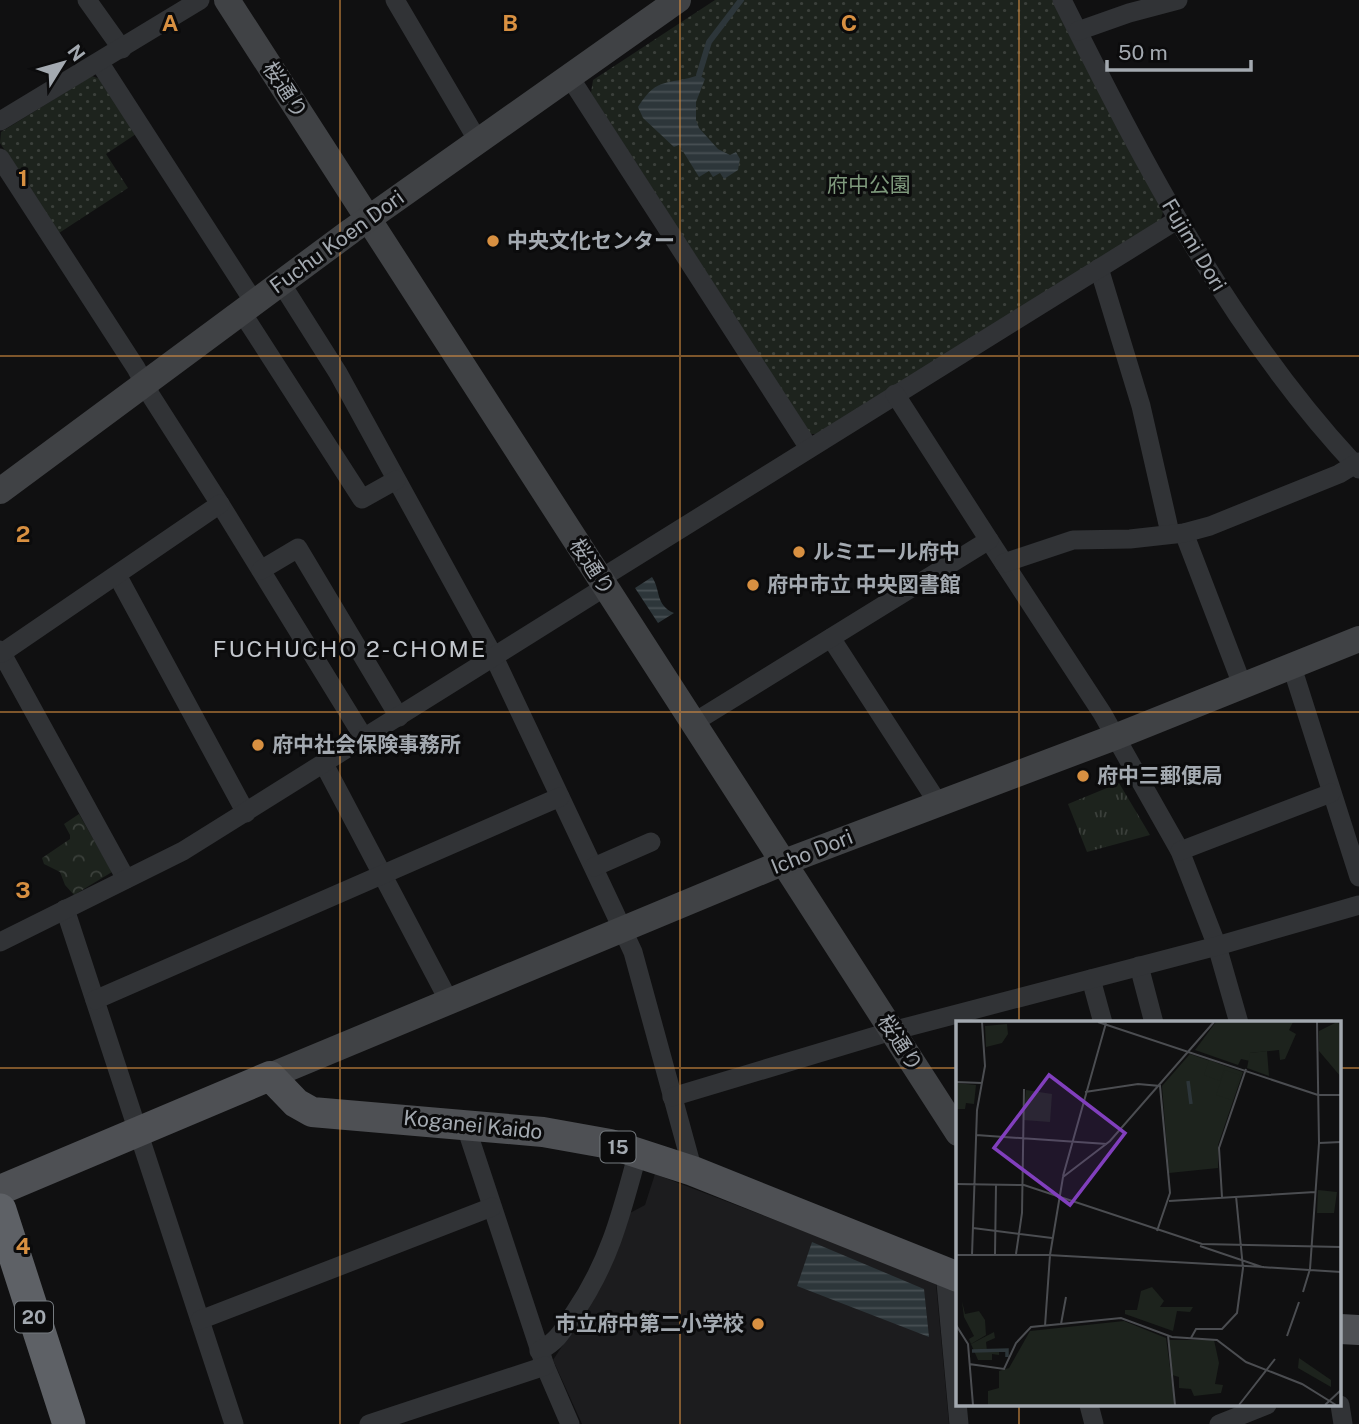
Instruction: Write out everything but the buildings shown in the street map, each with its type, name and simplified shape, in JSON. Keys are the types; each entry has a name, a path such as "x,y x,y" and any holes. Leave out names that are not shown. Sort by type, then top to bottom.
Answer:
{"highway":[{"name":"20","path":"0,1210 69,1424"},
{"name":"20","path":"0,1278 48,1424"}],"main road":[{"path":"0,1190 270,1076"},
{"name":"Koganei Kaido","path":"270,1076 296,1103 312,1112 544,1132 638,1152 693,1171 952,1274"}],"street":[{"path":"87,0 122,48"},
{"path":"0,121 200,0"},
{"name":"桜通り","path":"227,0 956,1130"},
{"path":"395,0 478,141"},
{"name":"Fujimi Dori","path":"1062,0 1177,220 1208,271 1282,377 1357,465"},
{"path":"1078,31 1178,0"},
{"name":"Fuchu Koen Dori","path":"2,484 670,2"},
{"path":"99,62 362,499 396,480"},
{"path":"569,76 809,448"},
{"path":"0,158 220,504 364,738"},
{"path":"0,942 183,851 246,813 494,657 809,448 1177,220"},
{"path":"1099,268 1177,533 1243,687"},
{"path":"281,283 338,373 494,657 623,930 633,952 693,1171"},
{"path":"895,394 1102,713 1180,851 1217,946 1238,1021"},
{"path":"1004,563 1073,540 1130,538 1210,526 1357,465"},
{"path":"126,879 1,652 220,504"},
{"path":"693,723 989,540"},
{"path":"261,570 298,548 399,717"},
{"path":"117,575 246,813"},
{"path":"831,638 938,803"},
{"name":"Icho Dori","path":"270,1076 782,863 1115,737 1359,639"},
{"path":"1292,667 1359,877"},
{"path":"324,764 450,1003"},
{"path":"1180,851 1331,793"},
{"path":"95,1000 560,797"},
{"path":"593,867 652,842"},
{"path":"672,1097 892,1031 1217,946 1359,905"},
{"path":"65,909 234,1424"},
{"path":"1139,966 1153,1021"},
{"path":"1091,979 1102,1021"},
{"path":"465,1124 542,1358 570,1424"},
{"path":"369,1424 408,1418 542,1358 594,1286 619,1225 638,1152"},
{"path":"200,1320 492,1207"},
{"path":"952,1274 956,1360"},
{"path":"958,1406 959,1424"},
{"path":"1089,1406 1094,1424"},
{"path":"1219,1424 1264,1406"},
{"path":"1339,1406 1343,1424"}],"shaded area":[{"path":"699,75 705,79 696,102 699,128 718,149 730,155 736,152 740,159 738,170 724,179 720,173 713,177 709,171 699,177 679,145 674,147 643,118 638,107 658,86"},
{"path":"652,577 661,602 674,613 658,623 635,588"},
{"name":"市立府中第二小学校","path":"655,1174 932,1280 936,1284 949,1424 582,1424 553,1360 600,1289 630,1213 645,1205"},
{"path":"812,1242 924,1289 929,1337 797,1286"}],"green space":[{"name":"府中公園","path":"715,0 1053,0 1163,212 1160,222 817,434 810,434 591,93 593,80"},
{"path":"92,76 100,79 136,134 106,154 128,188 59,233 0,143 1,132"},
{"path":"1119,783 1150,835 1087,852 1068,804"},
{"path":"79,814 112,872 74,895 65,885 60,872 44,864 42,858 70,839 64,824"}],"waterway":[{"path":"699,75 709,42 741,0"}],"place":[{"name":"中央文化センター","path":"493,241"},
{"name":"ルミエール府中","path":"799,552"},
{"name":"府中市立 中央図書館","path":"753,585"},
{"name":"府中社会保険事務所","path":"258,745"},
{"name":"府中三郵便局","path":"1083,776"},
{"name":"市立府中第二小学校","path":"758,1324"}],"district":[{"name":"FUCHUCHO 2-CHOME","path":"350,649"}]}
